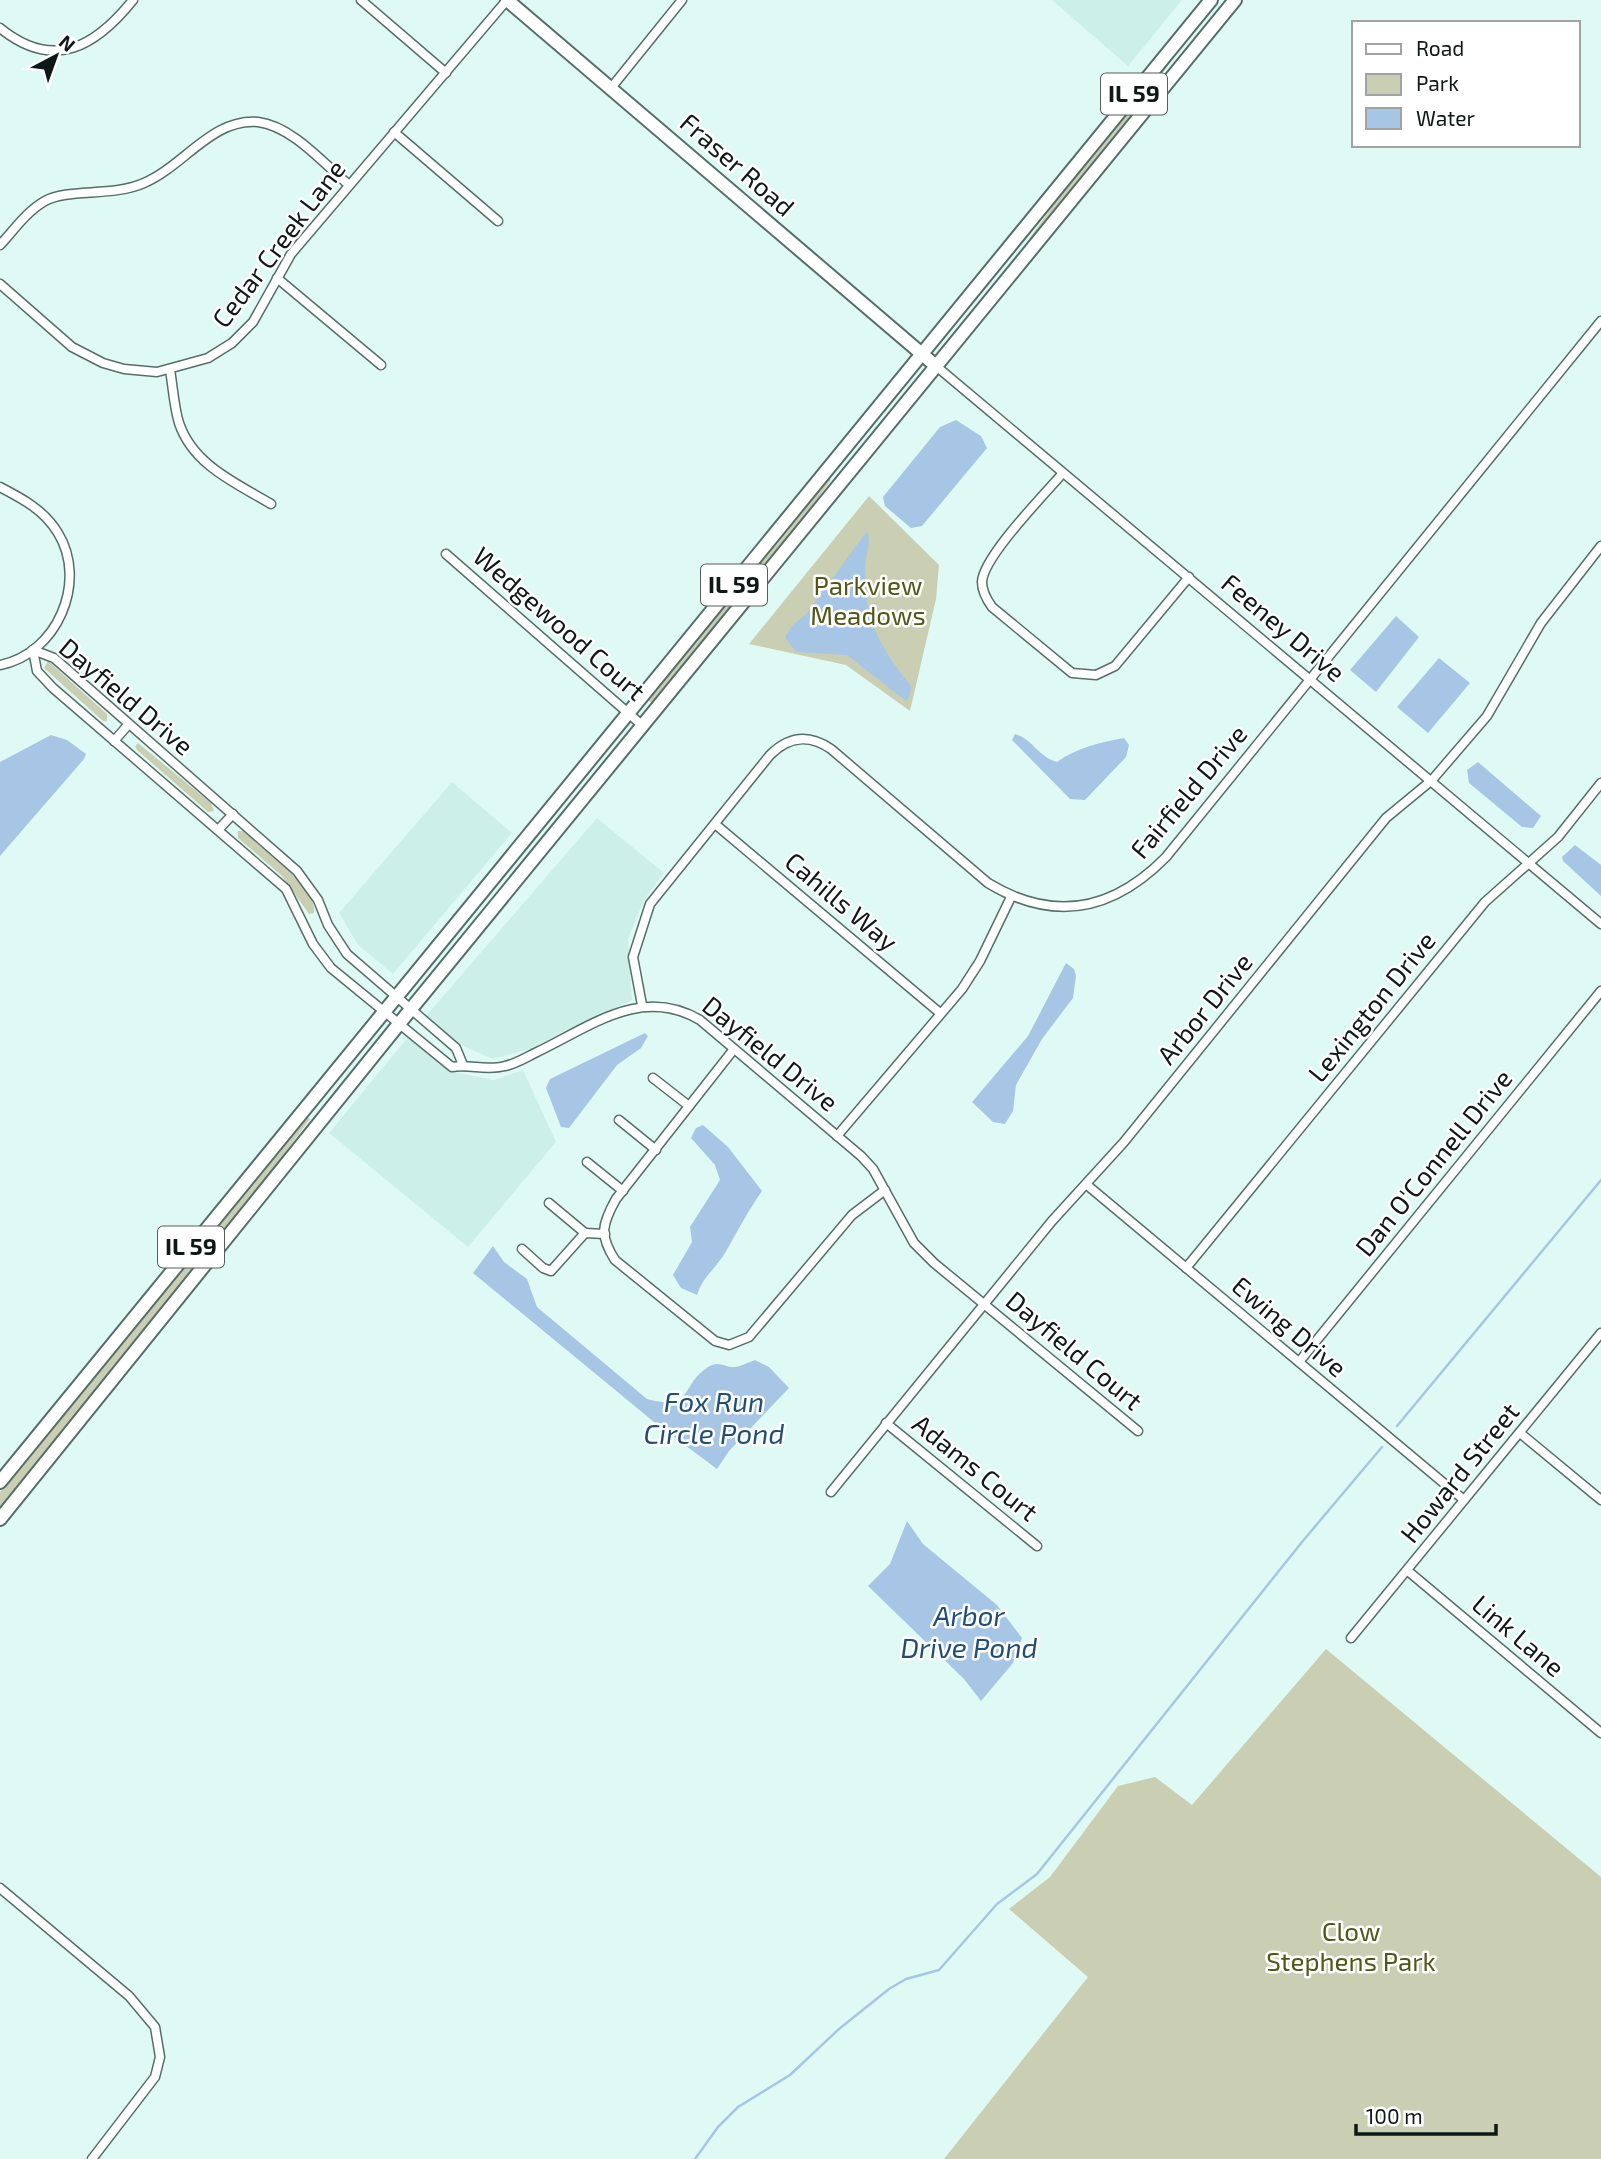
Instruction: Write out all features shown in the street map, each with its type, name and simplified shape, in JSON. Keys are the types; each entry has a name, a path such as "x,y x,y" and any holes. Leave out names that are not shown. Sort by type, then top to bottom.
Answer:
{"main road":[{"name":"Fraser Road","path":"507,0 936,366"},
{"name":"IL 59","path":"0,1482 1211,0"},
{"name":"IL 59","path":"0,1519 411,1009 1235,0"}],"street":[{"path":"0,28 30,46 70,48 100,36 133,0"},
{"path":"360,0 446,72"},
{"name":"Cedar Creek Lane","path":"0,284 63,339 92,358 136,371 170,370 199,362 232,343 261,310 290,254 507,0"},
{"path":"611,88 679,1"},
{"path":"0,245 30,212 47,200 66,195 107,193 146,182 183,159 216,132 233,124 260,122 278,127 349,185"},
{"path":"394,132 498,221"},
{"path":"276,278 381,365"},
{"name":"Fairfield Drive","path":"642,1006 633,957 650,904 777,748 790,740 807,738 831,749 988,883 1011,897 1059,908 1085,905 1116,896 1143,880 1166,857 1601,321"},
{"name":"Feeney Drive","path":"936,366 1062,474 1530,861 1601,924"},
{"path":"170,370 179,423 187,441 214,471 271,504"},
{"path":"1062,474 991,559 982,581 986,599 992,607 1067,670 1088,677 1109,671 1189,578"},
{"path":"0,486 44,515 59,534 68,558 71,584 63,613 49,637 33,650 0,665"},
{"name":"Arbor Drive","path":"831,1493 1052,1220 1087,1185 1387,818 1432,780 1487,716 1541,623 1601,546"},
{"name":"Wedgewood Court","path":"446,554 643,726"},
{"name":"Dayfield Drive","path":"33,650 54,658 297,871 318,900 337,942 456,1048 463,1065"},
{"name":"Dayfield Drive","path":"33,650 37,671 286,889 313,944 331,968 398,1026 452,1067 463,1065 482,1070 507,1066 625,1010 659,1004 681,1009 734,1049 873,1169 914,1242 984,1304"},
{"path":"114,741 128,725"},
{"name":"Lexington Drive","path":"1186,1268 1480,908 1558,837 1601,783"},
{"path":"218,830 233,814"},
{"name":"Cahills Way","path":"715,824 940,1013"},
{"path":"837,1136 962,989 980,961 1011,897"},
{"name":"Dan O'Connell Drive","path":"1300,1363 1601,991"},
{"path":"734,1049 622,1191 604,1220 605,1244 615,1260 715,1341 729,1345 749,1337 852,1215 885,1190"},
{"path":"653,1078 689,1106"},
{"path":"619,1120 656,1150"},
{"path":"587,1162 622,1191"},
{"name":"Ewing Drive","path":"1087,1185 1464,1500"},
{"path":"549,1203 585,1233 605,1234"},
{"path":"522,1248 543,1268 551,1271 585,1233"},
{"name":"Dayfield Court","path":"984,1304 1138,1431"},
{"name":"Howard Street","path":"1351,1638 1601,1333"},
{"name":"Adams Court","path":"886,1423 1037,1546"},
{"path":"1520,1433 1601,1500"},
{"name":"Link Lane","path":"1408,1571 1601,1732"},
{"path":"0,1888 129,1996 155,2027 160,2057 155,2077 92,2159"}],"shaded area":[{"path":"1052,0 1182,0 1128,66"},
{"path":"452,782 512,833 393,974 358,945 339,913"},
{"path":"597,818 664,873 644,900 628,939 632,1000 526,1050 493,1059 463,1046 425,1017"},
{"path":"408,1037 449,1071 494,1080 523,1070 556,1142 468,1247 329,1133"}],"green space":[{"path":"1174,56 1145,100 1031,240 1029,239 1060,196"},
{"path":"829,478 831,480 799,525 653,704 648,700"},
{"name":"Parkview Meadows","path":"869,496 939,565 936,599 910,711 846,665 749,644"},
{"path":"48,661 107,714 107,721 103,721 44,668"},
{"path":"138,743 211,803 214,811 208,812 137,750 135,746"},
{"path":"238,831 243,831 298,881 313,903 314,913 309,914 282,876 238,838"},
{"path":"307,1117 310,1119 269,1174 0,1508 0,1492"},
{"name":"Clow Stephens Park","path":"1326,1649 1601,1877 1601,2159 944,2159 1088,1977 1009,1909 1050,1877 1118,1786 1155,1777 1192,1805"}],"water":[{"path":"956,420 981,436 987,448 922,526 911,528 885,506 883,497 940,427"},
{"path":"867,531 869,545 865,568 871,618 882,645 911,686 906,701 847,655 796,652 785,637 792,626 808,612"},
{"path":"1396,616 1419,637 1376,692 1350,670"},
{"path":"1439,658 1470,683 1428,733 1397,707"},
{"path":"1015,734 1057,762 1081,749 1106,742 1124,738 1129,745 1126,757 1085,800 1070,799 1012,740"},
{"path":"51,735 67,740 86,754 84,759 0,856 0,762"},
{"path":"1478,762 1541,816 1533,828 1522,827 1469,783 1467,770"},
{"path":"1575,845 1601,865 1601,896 1563,861 1562,857"},
{"path":"1066,963 1074,969 1076,976 1073,998 1042,1039 1016,1085 1013,1111 1005,1124 993,1122 972,1102 1028,1036"},
{"path":"645,1033 648,1036 641,1048 617,1065 569,1128 561,1127 546,1088 550,1079"},
{"path":"703,1125 728,1147 762,1191 725,1253 702,1283 697,1295 681,1288 673,1275 692,1242 690,1227 720,1180 715,1165 691,1138 696,1128"},
{"name":"Fox Run Circle Pond","path":"493,1246 504,1262 527,1279 537,1307 647,1399 673,1402 685,1395 699,1374 712,1365 736,1367 755,1360 769,1367 789,1388 729,1451 717,1469 654,1422 473,1273"},
{"name":"Arbor Drive Pond","path":"907,1521 923,1544 997,1605 1022,1638 1013,1663 981,1701 964,1679 868,1586 890,1564"}],"waterway":[{"path":"1397,1426 1601,1180"},
{"path":"695,2159 718,2127 738,2107 790,2075 839,2029 889,1989 906,1979 939,1970 997,1904 1037,1874 1302,1542 1382,1447"}]}
